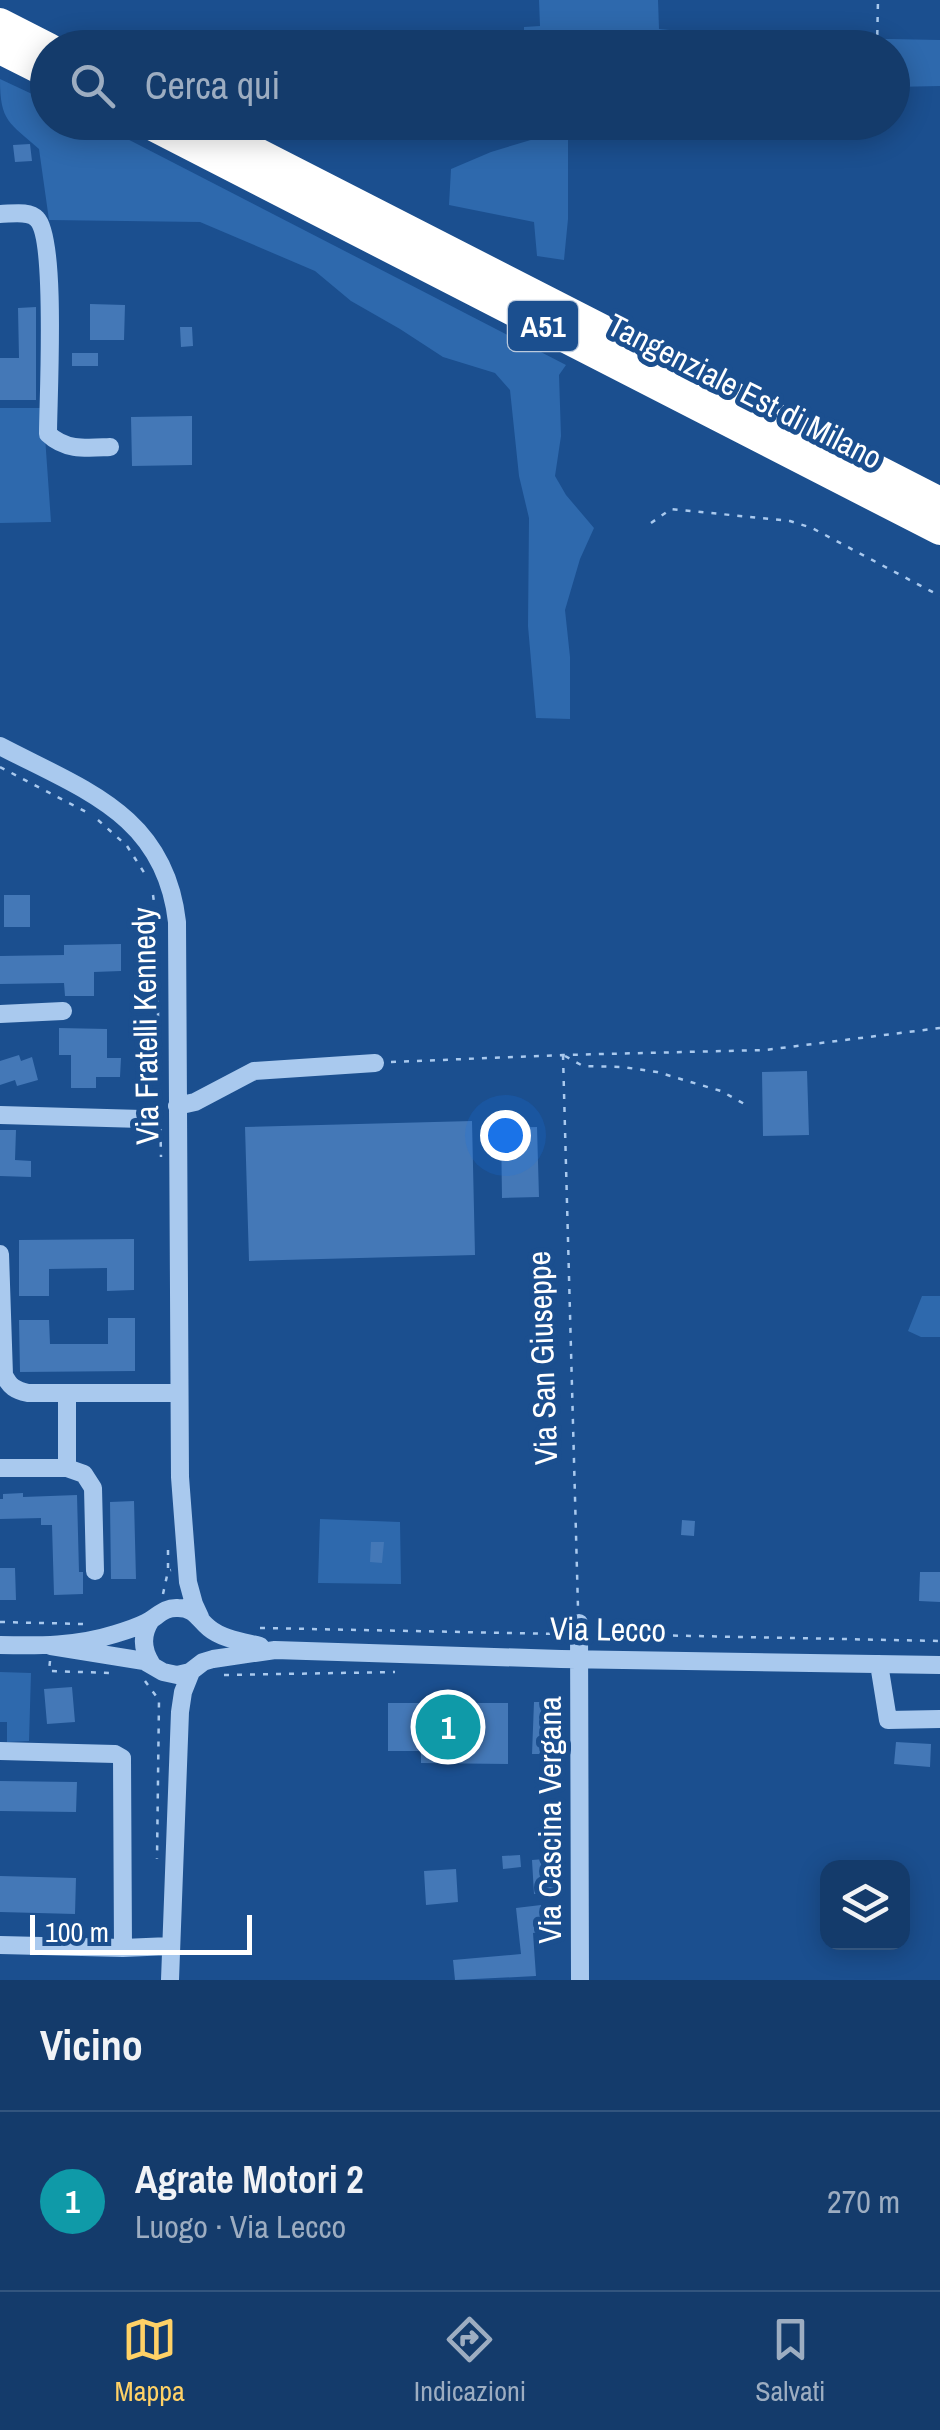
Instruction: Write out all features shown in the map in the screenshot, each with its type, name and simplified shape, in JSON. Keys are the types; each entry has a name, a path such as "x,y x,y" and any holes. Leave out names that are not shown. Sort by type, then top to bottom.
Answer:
{"highway":[{"path":"0,23 30,38"},
{"path":"0,49 30,63"},
{"name":"Tangenziale Est di Milano","path":"180,140 940,530"},
{"name":"Tangenziale Est di Milano","path":"232,140 940,502"}],"street":[{"path":"0,214 26,214 37,219 45,235 50,331 48,434 64,446 110,447"},
{"name":"Via Fratelli Kennedy","path":"0,746 102,800 139,832 166,872 174,896 180,1476 177,1568 204,1622"},
{"path":"0,1014 63,1011"},
{"path":"177,1106 195,1102 254,1071 375,1063"},
{"path":"0,1115 142,1118"},
{"path":"0,1254 4,1375 8,1384 28,1393 179,1393"},
{"path":"67,1392 67,1468"},
{"path":"0,1468 67,1468 84,1474 93,1488 95,1572"},
{"path":"177,1568 177,1592 157,1610 145,1632 144,1645 151,1669 172,1691 180,1712"},
{"name":"Via Lecco","path":"0,1645 85,1642 115,1635 157,1610 183,1608 231,1638 275,1650"},
{"path":"170,1980 180,1712 183,1692 202,1670 210,1648 204,1622"},
{"path":"579,1629 579,1659"},
{"name":"Via Lecco","path":"51,1646 174,1675 202,1670 232,1654 275,1650 940,1665"},
{"name":"Via Cascina Vergana","path":"579,1659 580,1980"},
{"path":"878,1664 888,1720 940,1719"},
{"path":"0,1751 115,1754 122,1758 122,1948"},
{"path":"0,1946 170,1946"}],"path":[{"path":"877,30 878,0"},
{"path":"650,524 671,508 790,521 812,528 940,596"},
{"path":"0,767 95,817 127,846 152,886 161,1159"},
{"path":"375,1063 765,1050 940,1028"},
{"path":"563,1055 583,1066 657,1072 721,1092 748,1106"},
{"name":"Via San Giuseppe","path":"563,1055 579,1629"},
{"path":"157,1610 177,1568 168,1551"},
{"path":"0,1622 88,1624"},
{"path":"248,1628 579,1629 940,1641"},
{"path":"51,1646 50,1671 110,1673"},
{"path":"151,1669 159,1700 157,1869"},
{"path":"202,1670 404,1671"}],"shaded area":[{"path":"539,0 658,0 659,29 670,30 524,30 540,26"},
{"path":"910,39 940,40 940,86 910,87"},
{"path":"0,79 30,93 30,140 129,140 566,365 559,375 561,436 555,476 594,528 565,610 570,719 536,718 528,626 529,518 519,476 510,390 495,373 443,357 351,301 315,271 200,222 49,220 39,149 8,120"},
{"path":"531,140 568,140 564,260 537,256 534,222 449,205 451,169"},
{"path":"0,408 43,408 51,522 0,523"},
{"path":"922,1296 940,1296 940,1337 921,1337 908,1331"},
{"path":"320,1519 400,1522 401,1584 318,1583"},
{"path":"0,1672 31,1673 29,1741 7,1742 7,1722 0,1722"}],"building":[{"path":"30,144 32,161 15,162 13,145"},
{"path":"90,304 125,305 124,340 90,340"},
{"path":"36,307 36,400 0,400 0,358 19,358 18,308"},
{"path":"180,327 192,327 193,346 181,347"},
{"path":"72,353 98,353 98,366 72,366"},
{"path":"192,416 192,465 132,466 131,417"},
{"path":"4,895 30,895 30,927 4,927"},
{"path":"121,944 121,971 94,972 94,996 65,996 64,983 0,984 0,956 64,955 64,945"},
{"path":"59,1028 107,1029 107,1058 121,1058 120,1077 96,1077 96,1088 71,1088 71,1055 59,1055"},
{"path":"19,1055 21,1061 32,1057 38,1080 17,1086 15,1080 0,1085 0,1061"},
{"path":"807,1071 809,1135 763,1136 762,1072"},
{"path":"472,1121 475,1255 249,1261 245,1127"},
{"path":"537,1127 539,1197 502,1198 501,1128"},
{"path":"0,1130 16,1130 15,1160 31,1161 31,1177 0,1176"},
{"path":"134,1239 134,1290 107,1291 107,1268 49,1269 49,1296 19,1296 19,1240"},
{"path":"108,1318 135,1318 135,1371 20,1372 19,1320 49,1320 50,1344 108,1344"},
{"path":"23,1493 23,1497 77,1495 83,1594 54,1595 52,1525 41,1525 41,1518 0,1519 3,1494"},
{"path":"134,1501 136,1579 111,1579 110,1502"},
{"path":"682,1520 695,1521 694,1536 681,1535"},
{"path":"371,1542 384,1542 382,1563 370,1562"},
{"path":"0,1568 15,1568 16,1600 0,1600"},
{"path":"920,1572 940,1572 940,1602 919,1601"},
{"path":"72,1687 75,1722 47,1724 44,1689"},
{"path":"534,1702 552,1702 551,1715 562,1715 561,1754 532,1754"},
{"path":"388,1703 508,1703 508,1764 421,1763 421,1751 388,1751"},
{"path":"896,1742 931,1744 930,1767 894,1764"},
{"path":"0,1781 77,1782 76,1812 0,1811"},
{"path":"520,1855 521,1867 503,1869 502,1856"},
{"path":"557,1858 560,1892 534,1894 532,1860"},
{"path":"456,1869 458,1902 426,1905 424,1871"},
{"path":"0,1876 76,1878 75,1914 0,1912"},
{"path":"541,1905 544,1931 533,1933 536,1976 455,1980 453,1960 521,1954 516,1908"}],"place":[{"name":"Agrate Motori 2","path":"448,1727"}]}
